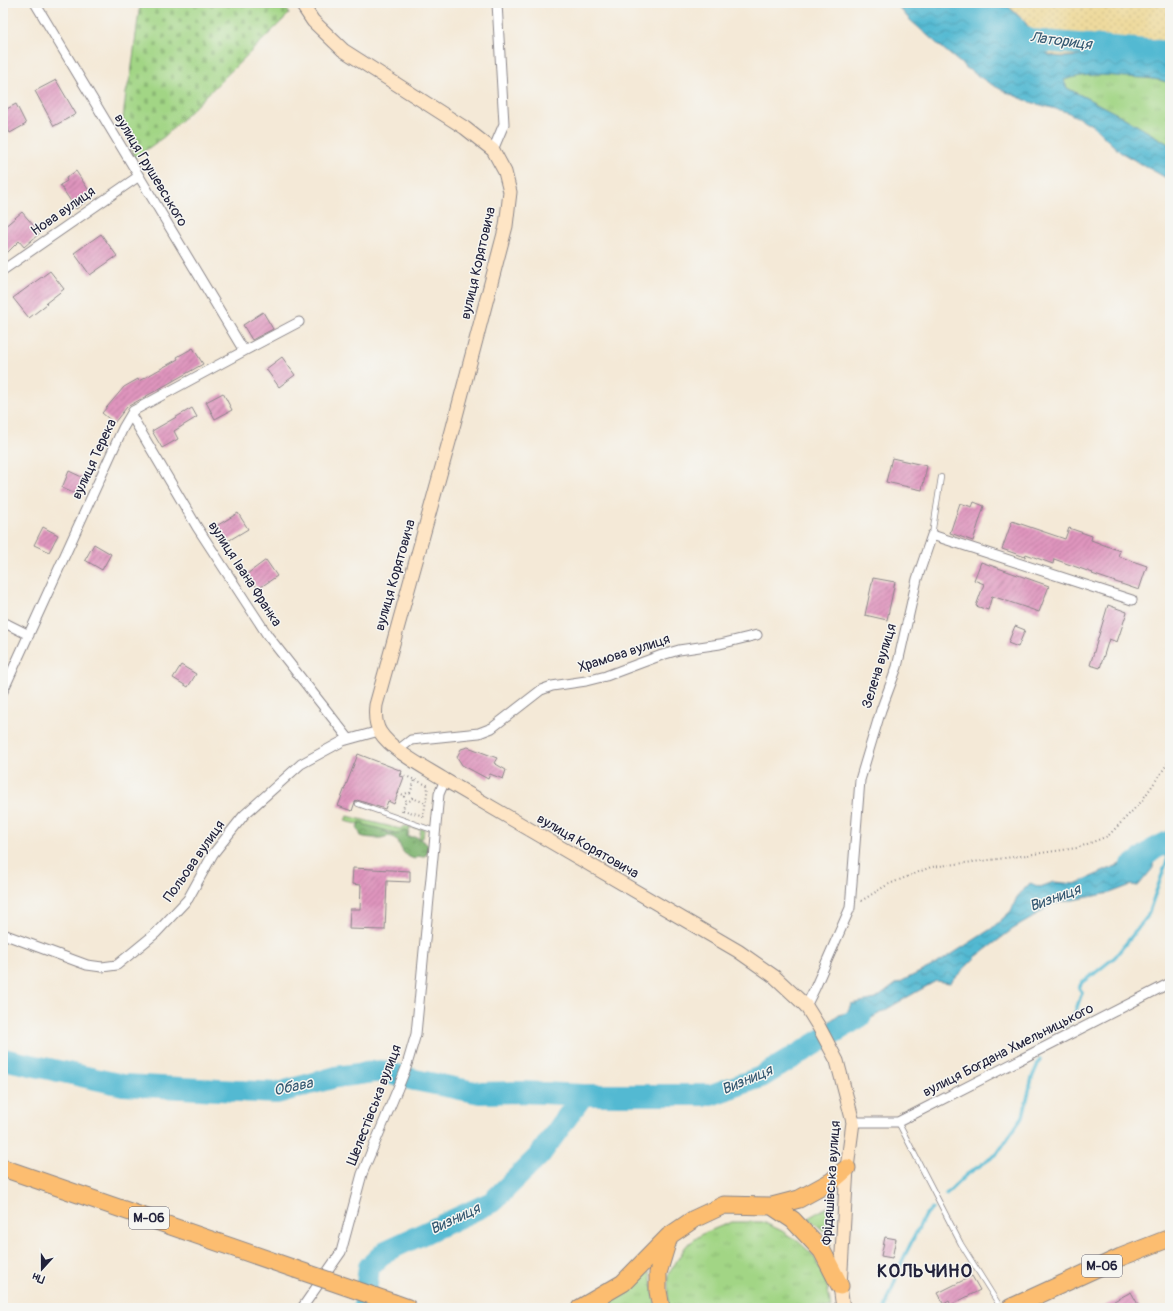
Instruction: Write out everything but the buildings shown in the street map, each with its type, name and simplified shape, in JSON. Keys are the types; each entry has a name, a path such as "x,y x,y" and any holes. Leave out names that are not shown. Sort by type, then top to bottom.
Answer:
{"highway":[{"name":"М-06","path":"3,1168 401,1305"},
{"path":"580,1308 624,1284 669,1236 694,1218 724,1205 772,1206 799,1198 832,1181 847,1168"},
{"path":"772,1206 793,1220 822,1251 840,1286"},
{"path":"661,1308 658,1291 658,1273 669,1236"},
{"name":"М-06","path":"1010,1308 1121,1257 1170,1238"}],"main road":[{"name":"вулиця Корятовича","path":"301,3 313,21 344,50 465,128 493,150 505,172 510,192 506,226 452,431 376,705 375,717 379,731 388,742 398,750 445,780 738,951 775,977 806,1006 819,1026"},
{"name":"Фрідяшівська вулиця","path":"819,1026 837,1061 853,1122 847,1168 840,1286 843,1308"}],"street":[{"name":"вулиця Грушевського","path":"35,3 244,351"},
{"path":"493,150 504,124 497,3"},
{"name":"Нова вулиця","path":"3,270 139,176"},
{"name":"вулиця Терека","path":"3,691 123,428 133,411 300,322"},
{"name":"вулиця Івана Франка","path":"131,415 197,527 268,636 349,739"},
{"path":"932,535 1132,600"},
{"name":"Зелена вулиця","path":"806,1006 850,908 860,780 881,710 897,666 917,579 932,535"},
{"path":"3,622 29,635"},
{"name":"Храмова вулиця","path":"398,750 411,740 479,733 492,728 530,698 546,688 606,676 679,650 720,644 757,635"},
{"name":"Польова вулиця","path":"3,934 87,965 102,967 117,965 156,933 188,899 213,854 244,815 301,764 343,741 379,731"},
{"name":"Шелестівська вулиця","path":"302,1308 341,1252 362,1174 406,1068 416,1034 439,794 445,780"},
{"name":"вулиця Богдана Хмельницького","path":"853,1122 898,1122 1170,982"}],"lane":[{"path":"932,535 941,477"},
{"path":"358,804 435,831"},
{"path":"898,1122 961,1244 1001,1308"}],"path":[{"path":"850,908 886,885 931,867 1077,848 1108,836 1141,802 1170,760"},
{"path":"401,774 427,785 428,787 422,827"},
{"path":"415,780 410,793 412,798 426,804"},
{"path":"398,793 404,795 406,793 410,793"},
{"path":"401,814 406,801 404,799 404,795"},
{"path":"406,801 409,801 412,798"},
{"path":"403,810 424,816"}],"green space":[{"path":"142,3 285,3 289,14 165,136 135,158 123,119 126,93 131,74 139,11"},
{"path":"1106,74 1146,78 1170,83 1170,145 1121,116 1067,88 1064,80 1080,75"},
{"path":"347,816 400,829 404,826 424,829 423,838 419,838 421,829 410,827 408,836 345,821"},
{"path":"360,822 388,833 398,834 402,831 407,831 407,837 417,837 428,845 426,855 422,857 419,856 415,859 406,855 393,837 373,838 361,836 357,827"},
{"path":"831,1205 829,1235 808,1218"},
{"path":"731,1222 763,1222 782,1231 799,1242 814,1256 827,1286 831,1308 668,1308 668,1275 686,1246 702,1234"},
{"path":"650,1272 656,1308 599,1308 626,1290"}],"sand":[{"path":"1005,3 1170,3 1170,45 1142,45 1077,56 1056,56 1049,54 1043,49 1025,23"}],"water":[{"path":"895,3 1005,3 1025,22 1044,51 1055,56 1077,56 1142,45 1170,45 1170,83 1148,78 1102,75 1079,76 1064,80 1067,88 1121,116 1170,145 1170,180 1120,152 1093,126 1085,121 1067,112 1030,102 989,83 965,67 934,41 910,20"},
{"path":"1170,827 1170,858 1168,858 1159,852 1157,841"},
{"path":"1154,849 1153,868 1138,886 1131,885 1110,893 1052,904 1013,929 977,956 950,983 936,981 839,1037 829,1022 838,1015 847,1013 851,1004 876,999 896,984 938,963 991,929 1011,911 1017,897 1030,883 1040,887 1054,882 1075,884"}],"waterway":[{"name":"Латориця","path":"961,3 975,16 1031,40 1170,52"},
{"name":"Визниця","path":"1131,867 1154,849 1170,841"},
{"path":"1064,1027 1075,1013 1082,992 1079,988 1082,982 1115,957 1147,917 1169,854"},
{"name":"Визниця","path":"364,1308 369,1267 386,1251 492,1202 539,1156 583,1095 711,1095 761,1077 861,1016"},
{"name":"Обава","path":"3,1059 123,1085 277,1093 336,1077 381,1071 415,1080 480,1093 522,1092 583,1095"},
{"path":"946,1194 966,1175 997,1154 1023,1116 1032,1078 1040,1059"},
{"path":"885,1308 903,1259 925,1215 932,1209"}],"district":[{"name":"КОЛЬЧИНО","path":"925,1271"}]}
